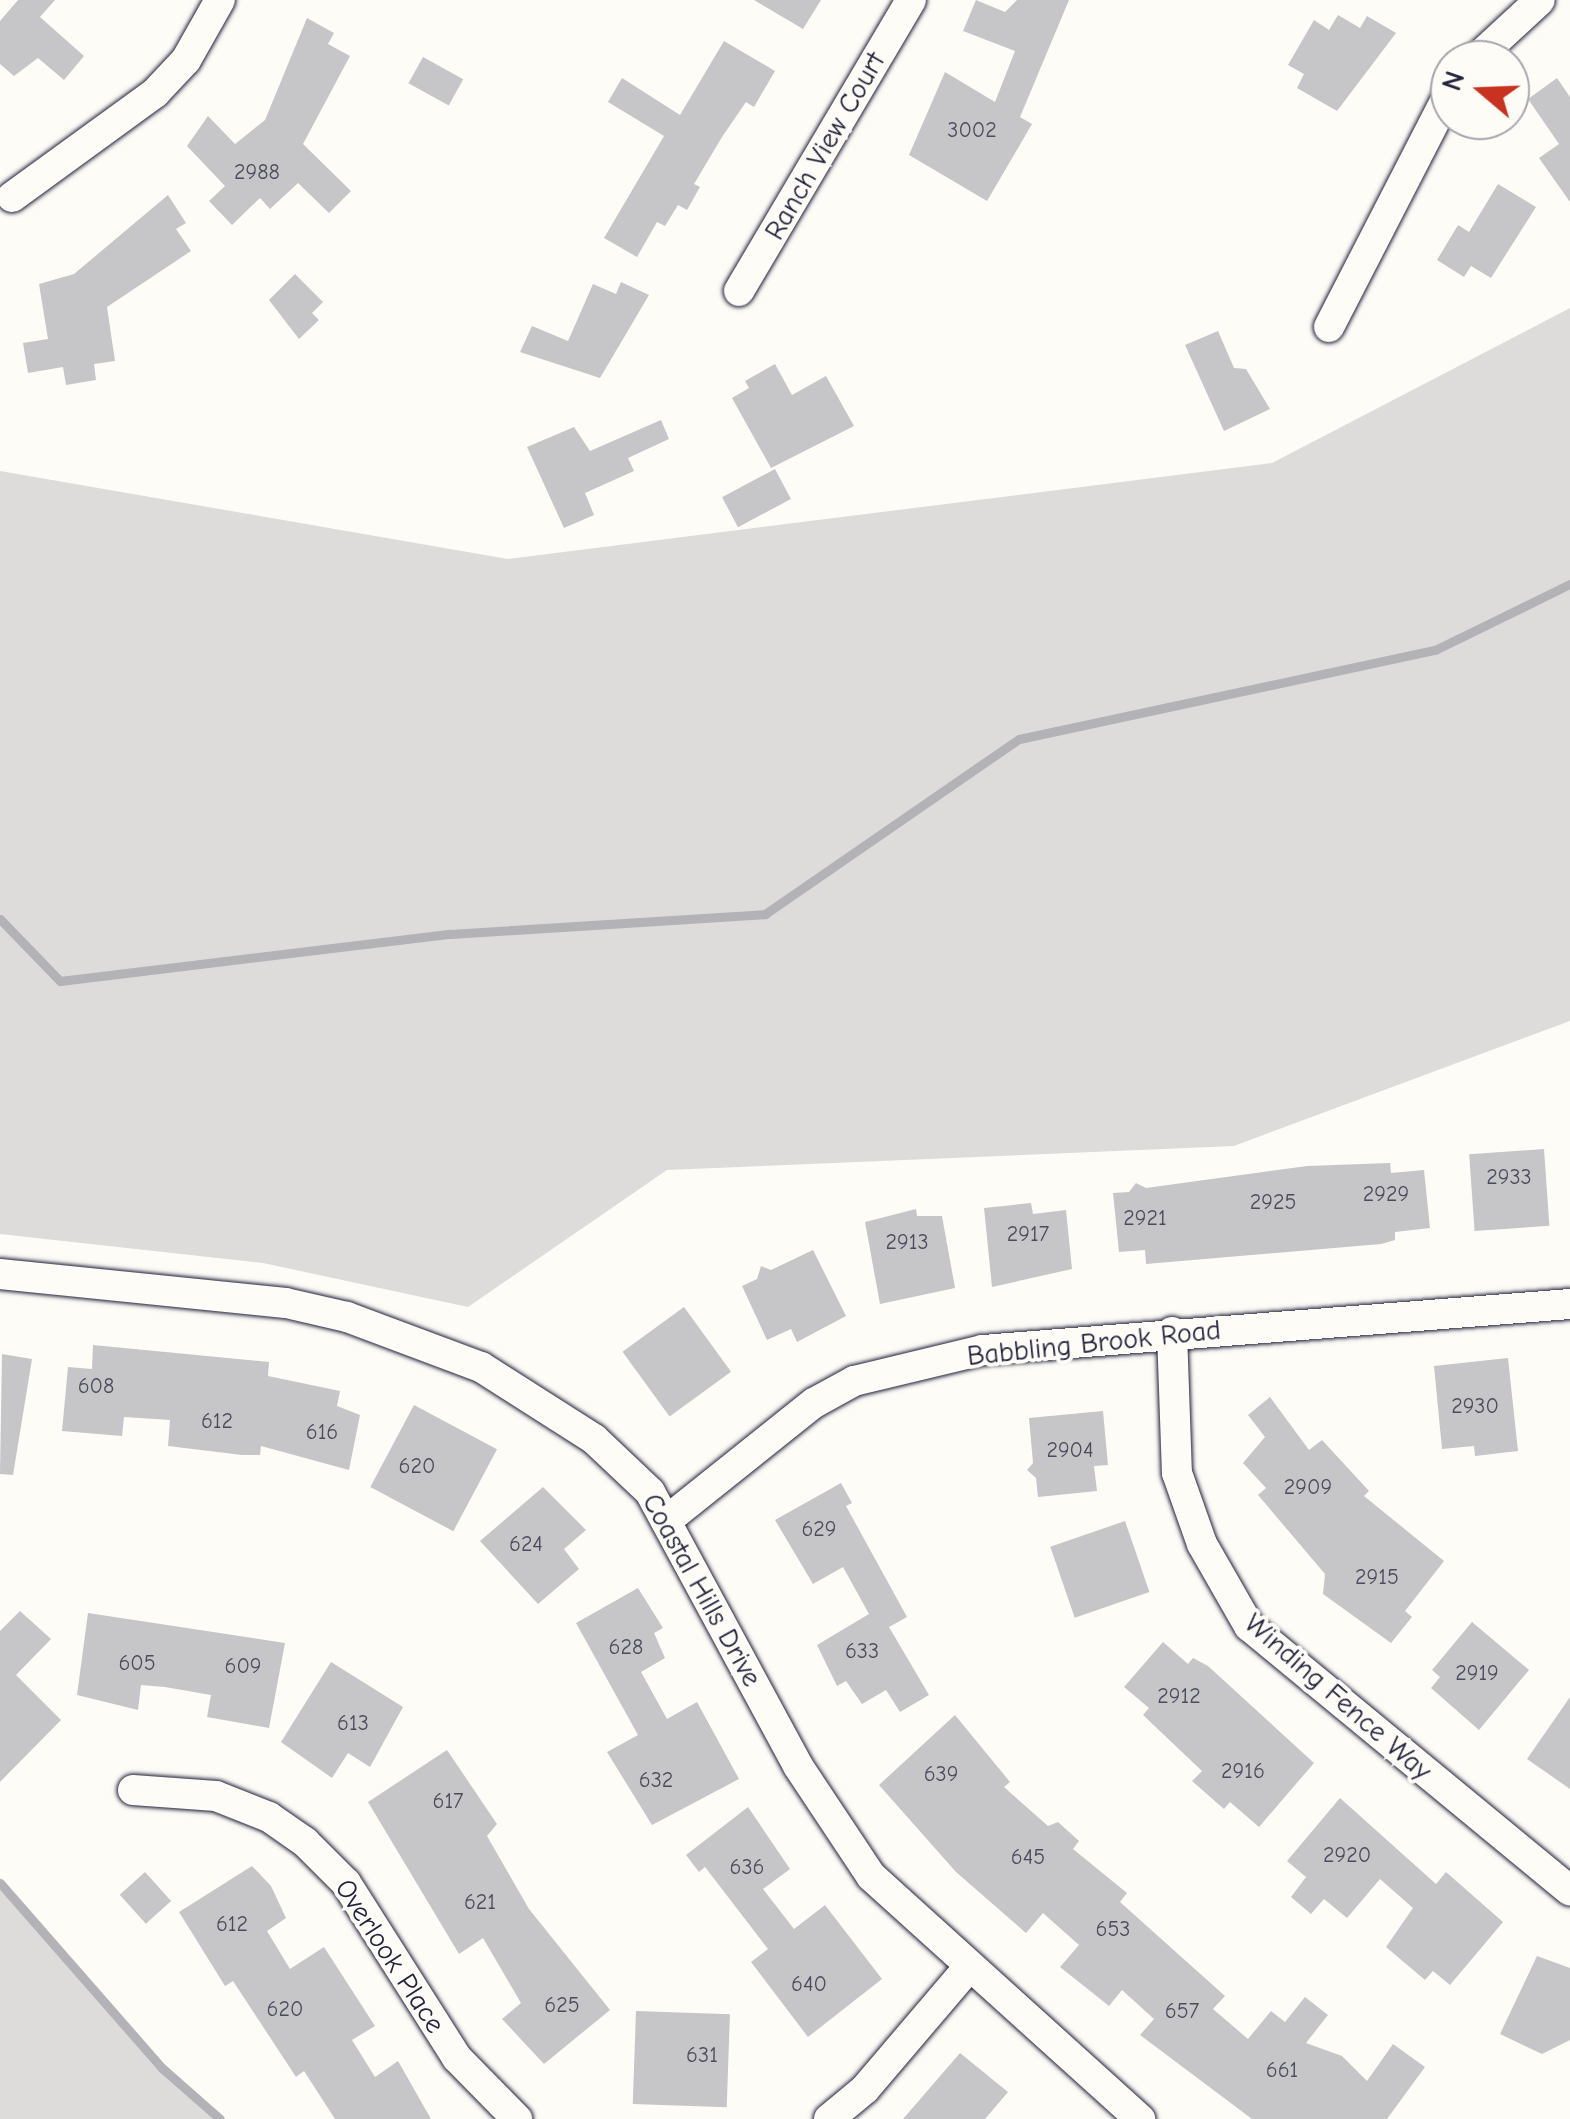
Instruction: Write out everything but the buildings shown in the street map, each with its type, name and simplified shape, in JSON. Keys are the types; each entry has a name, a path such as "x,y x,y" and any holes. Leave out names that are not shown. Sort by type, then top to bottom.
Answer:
{"street":[{"path":"12,197 155,93 186,60 220,0"},
{"name":"Ranch View Court","path":"739,292 911,0"},
{"path":"1497,40 1540,0"},
{"path":"1329,327 1430,131"},
{"name":"Coastal Hills Drive","path":"0,1274 286,1303 420,1340 556,1410 630,1470 666,1521 798,1766 871,1876 967,1968 1140,2119"},
{"name":"Babbling Brook Road","path":"666,1521 814,1403 854,1381 983,1350 1172,1332 1570,1304"},
{"name":"Winding Fence Way","path":"1172,1332 1177,1473 1202,1544 1249,1626 1570,1892"},
{"name":"Overlook Place","path":"133,1790 216,1796 269,1817 306,1842 346,1883 457,2058 517,2119"},
{"path":"829,2119 865,2089 967,1968"}],"shaded area":[{"path":"1570,308 1570,1021 1234,1146 667,1170 468,1307 263,1263 0,1234 0,471 508,559 1272,463"},
{"path":"0,1882 162,2067 219,2119 0,2119"}],"waterway":[{"path":"0,919 60,981 450,934 765,914 1019,739 1435,650 1570,584"},
{"path":"0,1883 162,2068 220,2119"}]}
